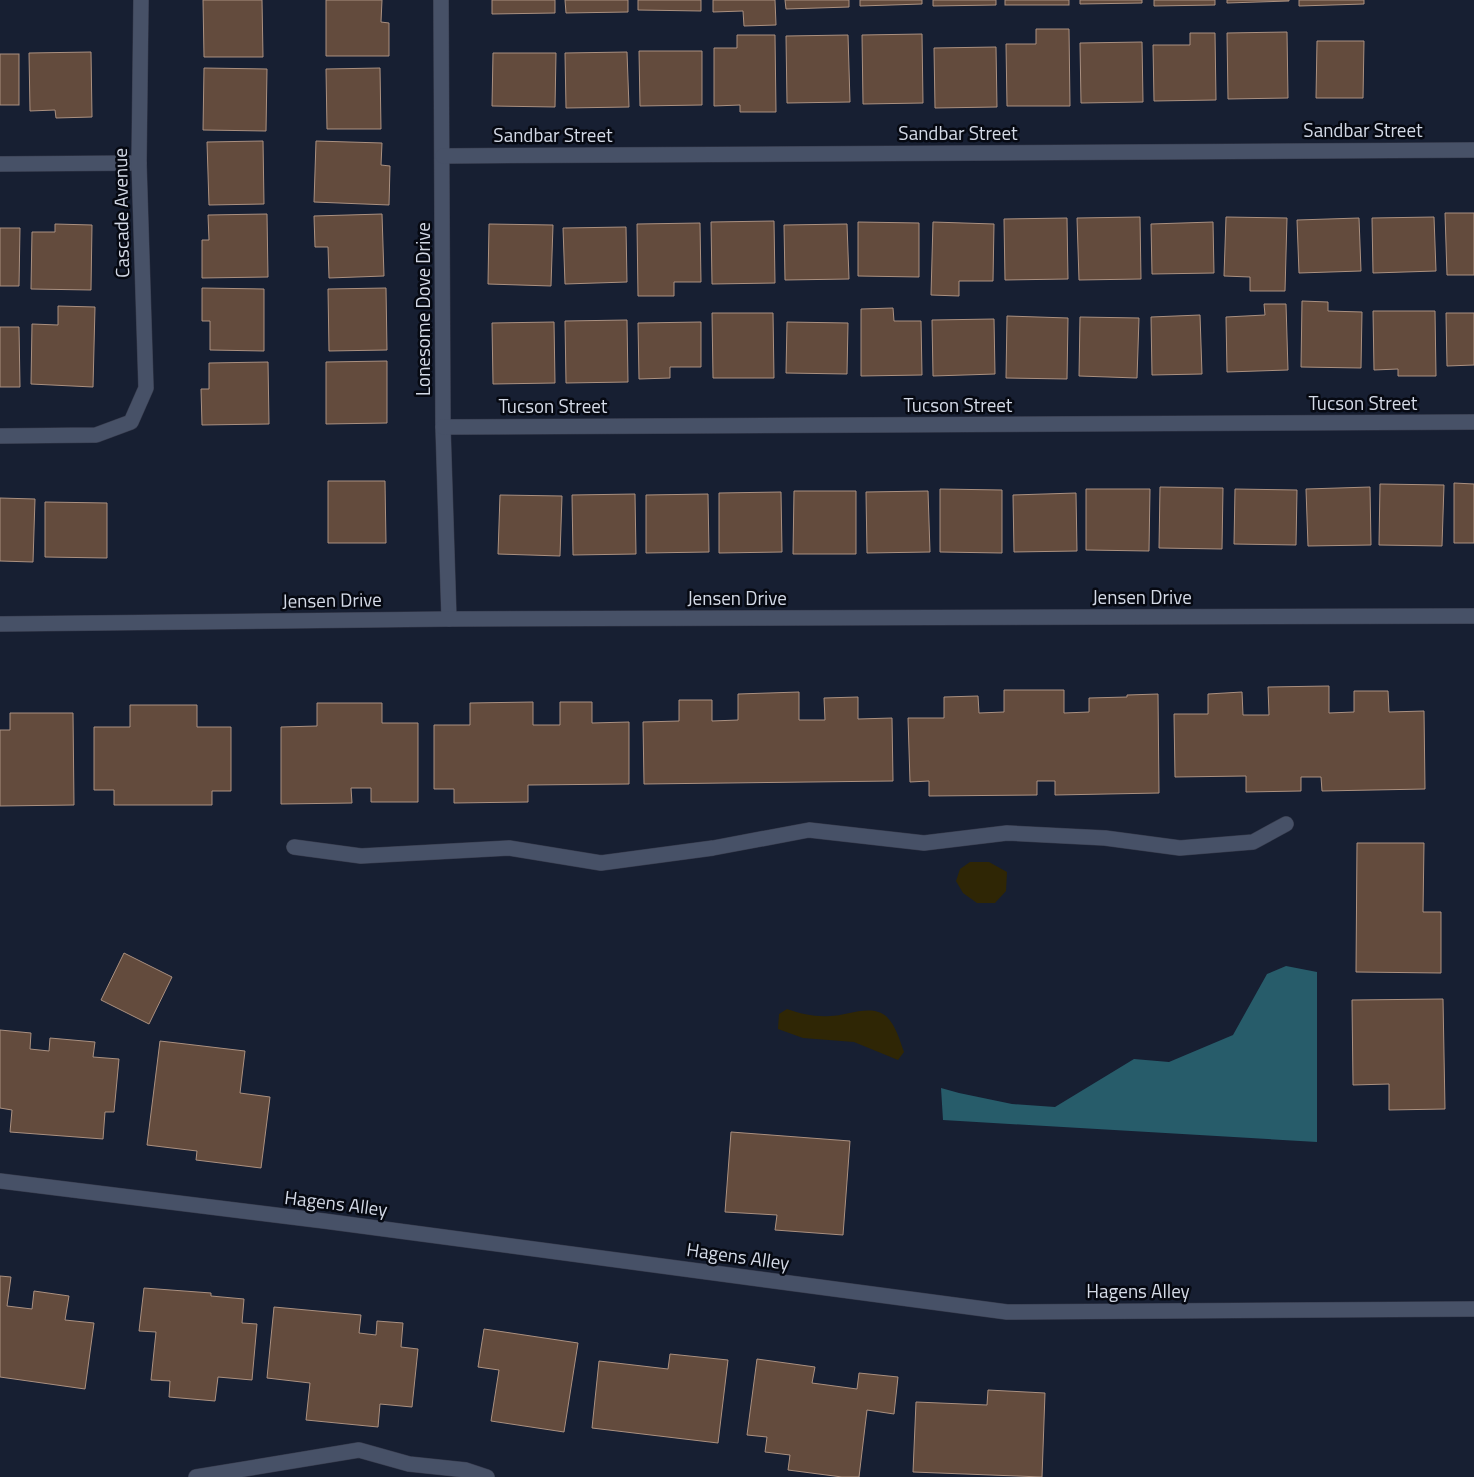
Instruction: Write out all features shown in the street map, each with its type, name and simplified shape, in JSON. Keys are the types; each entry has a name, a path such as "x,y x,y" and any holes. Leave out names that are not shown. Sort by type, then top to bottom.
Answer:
{"street":[{"name":"Cascade Avenue","path":"0,436 96,435 131,422 146,388 139,163 141,0"},
{"name":"Lonesome Dove Drive","path":"442,0 443,427 448,619"},
{"name":"Sandbar Street","path":"443,156 1474,150"},
{"path":"0,164 139,163"},
{"name":"Tucson Street","path":"443,427 1474,422"},
{"name":"Jensen Drive","path":"0,624 448,619 1474,616"},
{"path":"294,847 361,856 509,848 601,863 713,848 808,830 924,843 1007,833 1105,838 1180,848 1253,842 1286,824"},
{"name":"Hagens Alley","path":"0,1181 324,1221 1007,1312 1474,1309"},
{"path":"196,1477 359,1450 409,1464 466,1470 487,1477"}],"sand":[{"path":"970,862 989,862 1007,872 1006,891 995,903 977,903 963,893 956,881 960,869"},
{"path":"787,1009 819,1016 859,1011 881,1013 893,1025 904,1052 898,1060 854,1042 803,1038 778,1029 779,1014"}],"water":[{"path":"1286,966 1317,972 1317,1142 943,1120 941,1088 1012,1104 1055,1107 1134,1059 1169,1062 1233,1035 1267,974"}],"building":[{"path":"203,0 262,0 263,57 204,57"},
{"path":"326,0 382,0 381,22 389,23 389,56 326,56"},
{"path":"492,0 555,0 555,13 492,14"},
{"path":"565,0 628,0 628,12 566,13"},
{"path":"638,0 701,0 701,11 638,10"},
{"path":"713,0 775,0 776,25 744,26 743,11 713,12"},
{"path":"785,0 849,0 849,7 786,9"},
{"path":"860,0 922,0 922,4 860,6"},
{"path":"933,0 996,0 996,5 933,6"},
{"path":"1005,0 1069,0 1069,5 1005,5"},
{"path":"1080,0 1142,0 1142,3 1080,4"},
{"path":"1154,0 1215,0 1215,5 1154,6"},
{"path":"1227,0 1289,0 1289,1 1227,3"},
{"path":"1299,0 1364,0 1364,4 1299,6"},
{"path":"1036,29 1069,29 1070,106 1007,106 1006,44 1036,44"},
{"path":"1287,32 1288,98 1228,99 1227,33"},
{"path":"1190,33 1215,33 1216,100 1154,101 1153,45 1190,45"},
{"path":"922,34 923,103 863,104 862,35"},
{"path":"737,35 775,35 776,112 740,112 740,105 714,106 714,48 737,48"},
{"path":"848,35 850,102 787,103 786,36"},
{"path":"1317,41 1364,41 1363,98 1316,98"},
{"path":"1142,42 1143,102 1081,103 1080,43"},
{"path":"996,47 997,107 935,108 934,48"},
{"path":"639,51 702,51 702,105 640,106"},
{"path":"91,52 92,117 56,118 55,110 30,111 29,53"},
{"path":"627,52 629,107 566,108 565,53"},
{"path":"493,53 556,53 555,107 492,106"},
{"path":"0,54 19,54 19,105 0,105"},
{"path":"204,68 267,69 266,131 203,130"},
{"path":"380,68 381,129 327,129 326,69"},
{"path":"263,141 264,204 209,205 207,142"},
{"path":"316,141 382,143 381,165 390,166 389,205 314,202"},
{"path":"1445,213 1474,213 1474,275 1447,275"},
{"path":"267,214 268,277 202,278 202,240 209,240 208,215"},
{"path":"382,214 384,276 329,278 328,247 315,247 314,216"},
{"path":"1140,217 1141,279 1079,280 1077,218"},
{"path":"1226,217 1287,218 1285,291 1250,291 1250,277 1224,276"},
{"path":"1434,217 1436,271 1373,273 1372,218"},
{"path":"1067,218 1068,279 1005,280 1004,219"},
{"path":"1359,218 1361,271 1299,273 1297,220"},
{"path":"774,221 775,283 712,284 711,222"},
{"path":"858,222 919,223 919,277 858,276"},
{"path":"933,222 994,224 993,281 959,281 959,296 931,295"},
{"path":"1213,222 1214,273 1152,274 1151,224"},
{"path":"700,223 701,282 674,282 674,296 638,296 637,224"},
{"path":"55,224 92,225 91,290 31,289 32,232 55,232"},
{"path":"489,224 553,225 551,286 488,284"},
{"path":"847,224 849,279 785,280 784,225"},
{"path":"626,227 627,282 565,284 563,228"},
{"path":"0,228 20,228 19,286 0,286"},
{"path":"202,288 264,289 264,351 210,350 210,321 202,321"},
{"path":"386,288 387,350 329,351 328,289"},
{"path":"1302,301 1328,302 1328,311 1362,312 1361,368 1301,367"},
{"path":"1264,304 1286,304 1288,370 1227,372 1226,317 1265,315"},
{"path":"58,306 95,307 93,387 31,384 32,324 58,325"},
{"path":"893,308 894,321 921,321 922,375 861,376 861,309"},
{"path":"1373,311 1435,311 1436,376 1398,376 1398,369 1374,370"},
{"path":"712,313 773,313 774,378 713,378"},
{"path":"1446,313 1474,313 1474,365 1447,366"},
{"path":"1200,315 1202,374 1152,375 1151,317"},
{"path":"1007,316 1068,318 1067,379 1006,378"},
{"path":"1080,317 1139,318 1137,378 1079,376"},
{"path":"994,319 995,374 933,376 932,320"},
{"path":"627,320 628,382 566,383 565,321"},
{"path":"554,322 555,383 493,384 492,323"},
{"path":"701,322 701,367 670,367 670,378 639,379 638,323"},
{"path":"787,322 848,323 847,374 786,373"},
{"path":"0,327 19,327 20,387 0,387"},
{"path":"387,361 387,423 326,424 326,362"},
{"path":"268,362 269,424 202,425 201,389 209,389 209,363"},
{"path":"328,481 385,481 386,543 328,543"},
{"path":"1454,483 1474,484 1474,543 1454,543"},
{"path":"1380,484 1444,485 1442,546 1379,545"},
{"path":"1160,487 1223,488 1222,549 1159,548"},
{"path":"1370,487 1371,545 1308,546 1306,489"},
{"path":"940,489 1002,490 1002,553 940,552"},
{"path":"1086,489 1150,489 1149,551 1086,550"},
{"path":"1235,489 1297,490 1296,545 1234,544"},
{"path":"794,491 856,491 856,554 793,554"},
{"path":"928,491 930,552 867,553 866,492"},
{"path":"781,492 782,552 719,553 719,493"},
{"path":"1076,493 1077,551 1014,552 1013,495"},
{"path":"635,494 636,554 573,555 572,495"},
{"path":"708,494 709,552 646,553 646,495"},
{"path":"500,495 562,496 560,556 498,554"},
{"path":"0,498 35,499 33,562 0,561"},
{"path":"45,502 107,503 107,558 45,557"},
{"path":"1329,686 1329,713 1354,712 1354,691 1388,691 1389,712 1424,711 1425,789 1322,791 1321,777 1301,777 1301,791 1246,792 1246,776 1175,777 1174,714 1208,714 1208,694 1242,692 1243,715 1269,715 1268,687"},
{"path":"1004,690 1064,690 1064,713 1089,712 1089,698 1158,694 1159,793 1055,795 1055,781 1037,781 1037,795 929,796 929,781 910,782 908,718 944,718 944,697 978,696 979,713 1004,712"},
{"path":"799,692 799,720 825,720 824,698 858,697 858,719 892,718 893,781 644,784 643,722 679,721 679,700 712,700 712,721 738,720 738,694"},
{"path":"533,702 533,725 560,725 560,702 592,702 592,723 629,722 629,784 528,785 528,802 454,803 454,789 434,789 434,725 470,725 470,703"},
{"path":"317,703 382,703 382,723 418,723 418,802 371,802 371,788 351,788 352,803 281,804 281,727 317,726"},
{"path":"130,705 197,705 197,727 231,727 231,791 212,791 212,805 114,805 114,790 94,790 94,727 130,727"},
{"path":"10,713 73,713 74,805 0,806 0,730 10,730"},
{"path":"1357,843 1424,843 1423,912 1441,912 1441,973 1356,972"},
{"path":"124,953 172,977 149,1024 101,1000"},
{"path":"1443,999 1445,1109 1389,1110 1389,1084 1353,1085 1352,1000"},
{"path":"0,1030 31,1033 30,1049 49,1051 50,1038 95,1042 93,1057 119,1059 114,1112 105,1112 103,1139 10,1132 12,1110 0,1108"},
{"path":"160,1041 245,1051 240,1093 270,1097 261,1168 196,1160 197,1151 147,1145"},
{"path":"731,1132 850,1141 843,1235 775,1230 777,1215 725,1212"},
{"path":"0,1276 11,1277 7,1306 32,1309 34,1291 69,1296 65,1320 94,1323 85,1389 0,1377"},
{"path":"144,1288 211,1293 211,1296 244,1299 242,1323 257,1324 252,1380 218,1377 215,1401 169,1397 170,1381 151,1380 156,1332 139,1331"},
{"path":"274,1307 361,1315 359,1333 376,1335 377,1321 403,1323 401,1347 418,1349 412,1407 380,1404 378,1427 306,1420 310,1383 267,1378"},
{"path":"484,1329 578,1343 564,1432 491,1421 499,1370 478,1367"},
{"path":"670,1354 728,1360 718,1443 592,1428 599,1361 668,1369"},
{"path":"757,1359 815,1367 812,1383 857,1389 859,1373 898,1377 894,1414 867,1410 859,1477 842,1477 788,1470 790,1455 765,1452 767,1437 747,1435"},
{"path":"988,1390 1045,1393 1042,1477 913,1472 916,1402 987,1405"}]}
